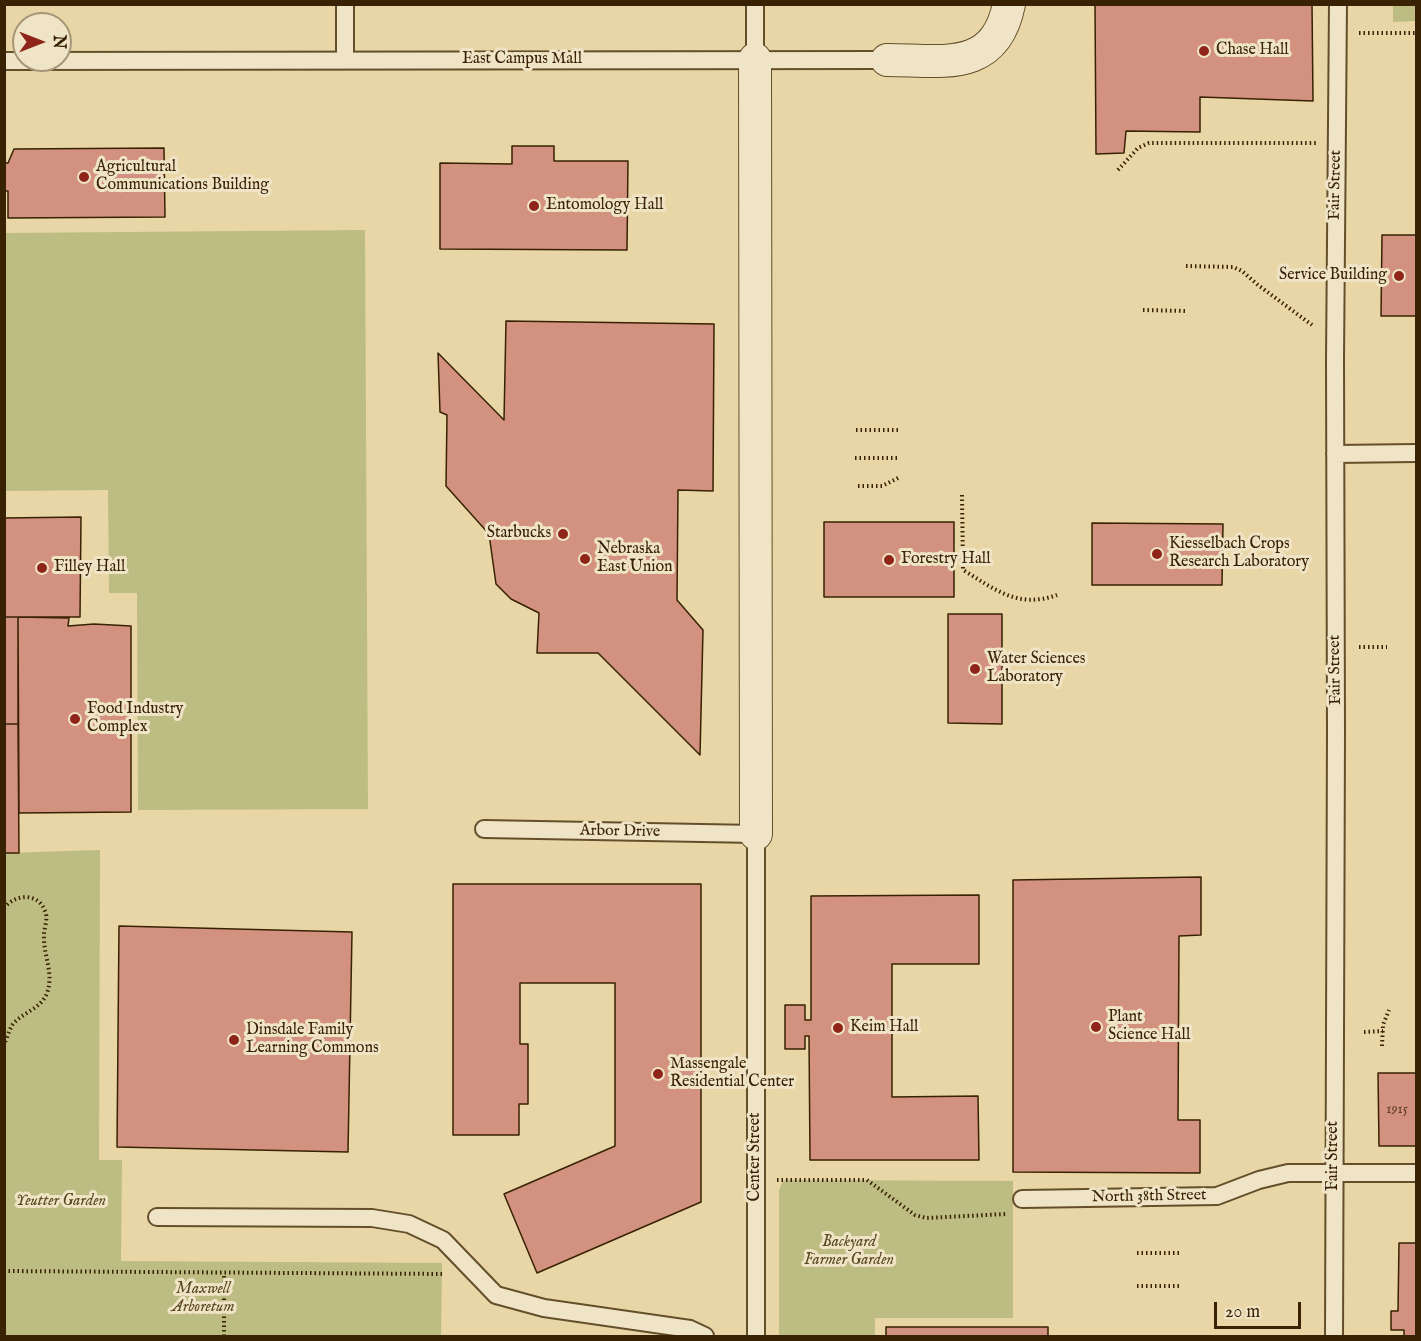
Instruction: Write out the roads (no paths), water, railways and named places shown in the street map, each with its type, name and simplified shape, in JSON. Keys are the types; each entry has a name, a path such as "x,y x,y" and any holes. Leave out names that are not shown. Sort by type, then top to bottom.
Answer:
{"street":[{"name":"East Campus Mall","path":"887,60 954,60 975,56 990,45 1003,27 1009,4"},
{"path":"755,59 756,834"}],"lane":[{"path":"345,4 345,60"},
{"path":"755,4 755,59"},
{"name":"Fair Street","path":"1334,1336 1338,4"},
{"name":"East Campus Mall","path":"4,61 887,60"},
{"path":"1335,454 1416,453"},
{"name":"Arbor Drive","path":"484,829 756,834"},
{"name":"Center Street","path":"756,834 756,1336"},
{"name":"North 38th Street","path":"1022,1199 1217,1196 1259,1180 1288,1173 1416,1173"},
{"path":"158,1217 372,1218 410,1224 442,1240 496,1295 544,1308 690,1329 705,1336"}],"place":[{"name":"Chase Hall","path":"1204,51"},
{"name":"Agricultural Communications Building","path":"84,177"},
{"name":"Entomology Hall","path":"534,206"},
{"name":"Service Building","path":"1399,276"},
{"name":"Starbucks","path":"563,534"},
{"name":"Kiesselbach Crops Research Laboratory","path":"1157,554"},
{"name":"Nebraska East Union","path":"585,559"},
{"name":"Forestry Hall","path":"889,560"},
{"name":"Filley Hall","path":"42,568"},
{"name":"Water Sciences Laboratory","path":"975,669"},
{"name":"Food Industry Complex","path":"75,719"},
{"name":"Plant Science Hall","path":"1096,1027"},
{"name":"Keim Hall","path":"838,1028"},
{"name":"Dinsdale Family Learning Commons","path":"234,1040"},
{"name":"Massengale Residential Center","path":"658,1074"}],"park label":[{"name":"Yeutter Garden","path":"61,1202"},
{"name":"Backyard Farmer Garden","path":"849,1252"},
{"name":"Maxwell Arboretum","path":"203,1299"}]}
